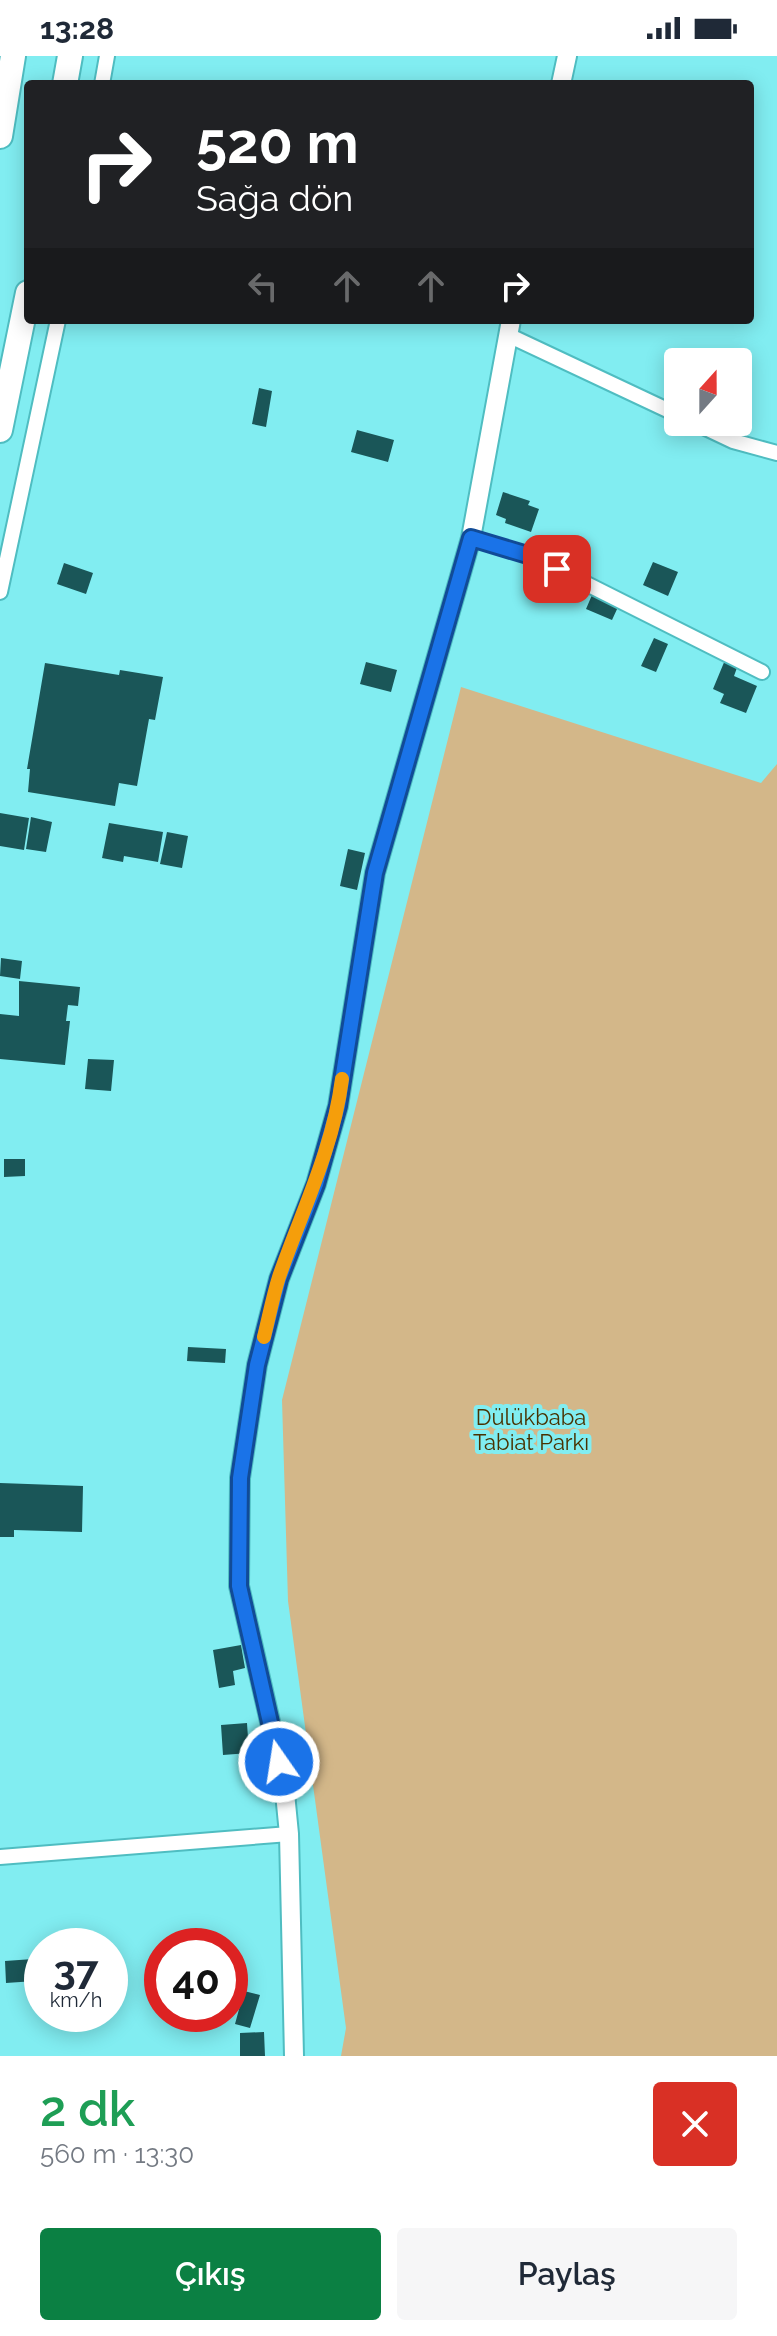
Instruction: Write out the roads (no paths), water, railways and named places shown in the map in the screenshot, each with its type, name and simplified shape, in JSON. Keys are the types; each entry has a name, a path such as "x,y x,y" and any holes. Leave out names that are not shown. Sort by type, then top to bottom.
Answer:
{"highway":[{"path":"0,136 13,56"},
{"path":"66,80 70,56"},
{"path":"0,430 24,313"}],"street":[{"path":"103,80 107,56"},
{"path":"562,80 567,56"},
{"path":"0,592 57,324"},
{"path":"294,2056 289,1834 284,1783 239,1586 240,1478 257,1365 279,1279 316,1184 338,1106 375,873 471,538 510,327 664,408"},
{"path":"722,436 777,453"},
{"path":"471,538 531,556 762,672"},
{"path":"0,1857 289,1834"}],"park label":[{"name":"Dülükbaba Tabiat Parkı","path":"531,1430"}]}
